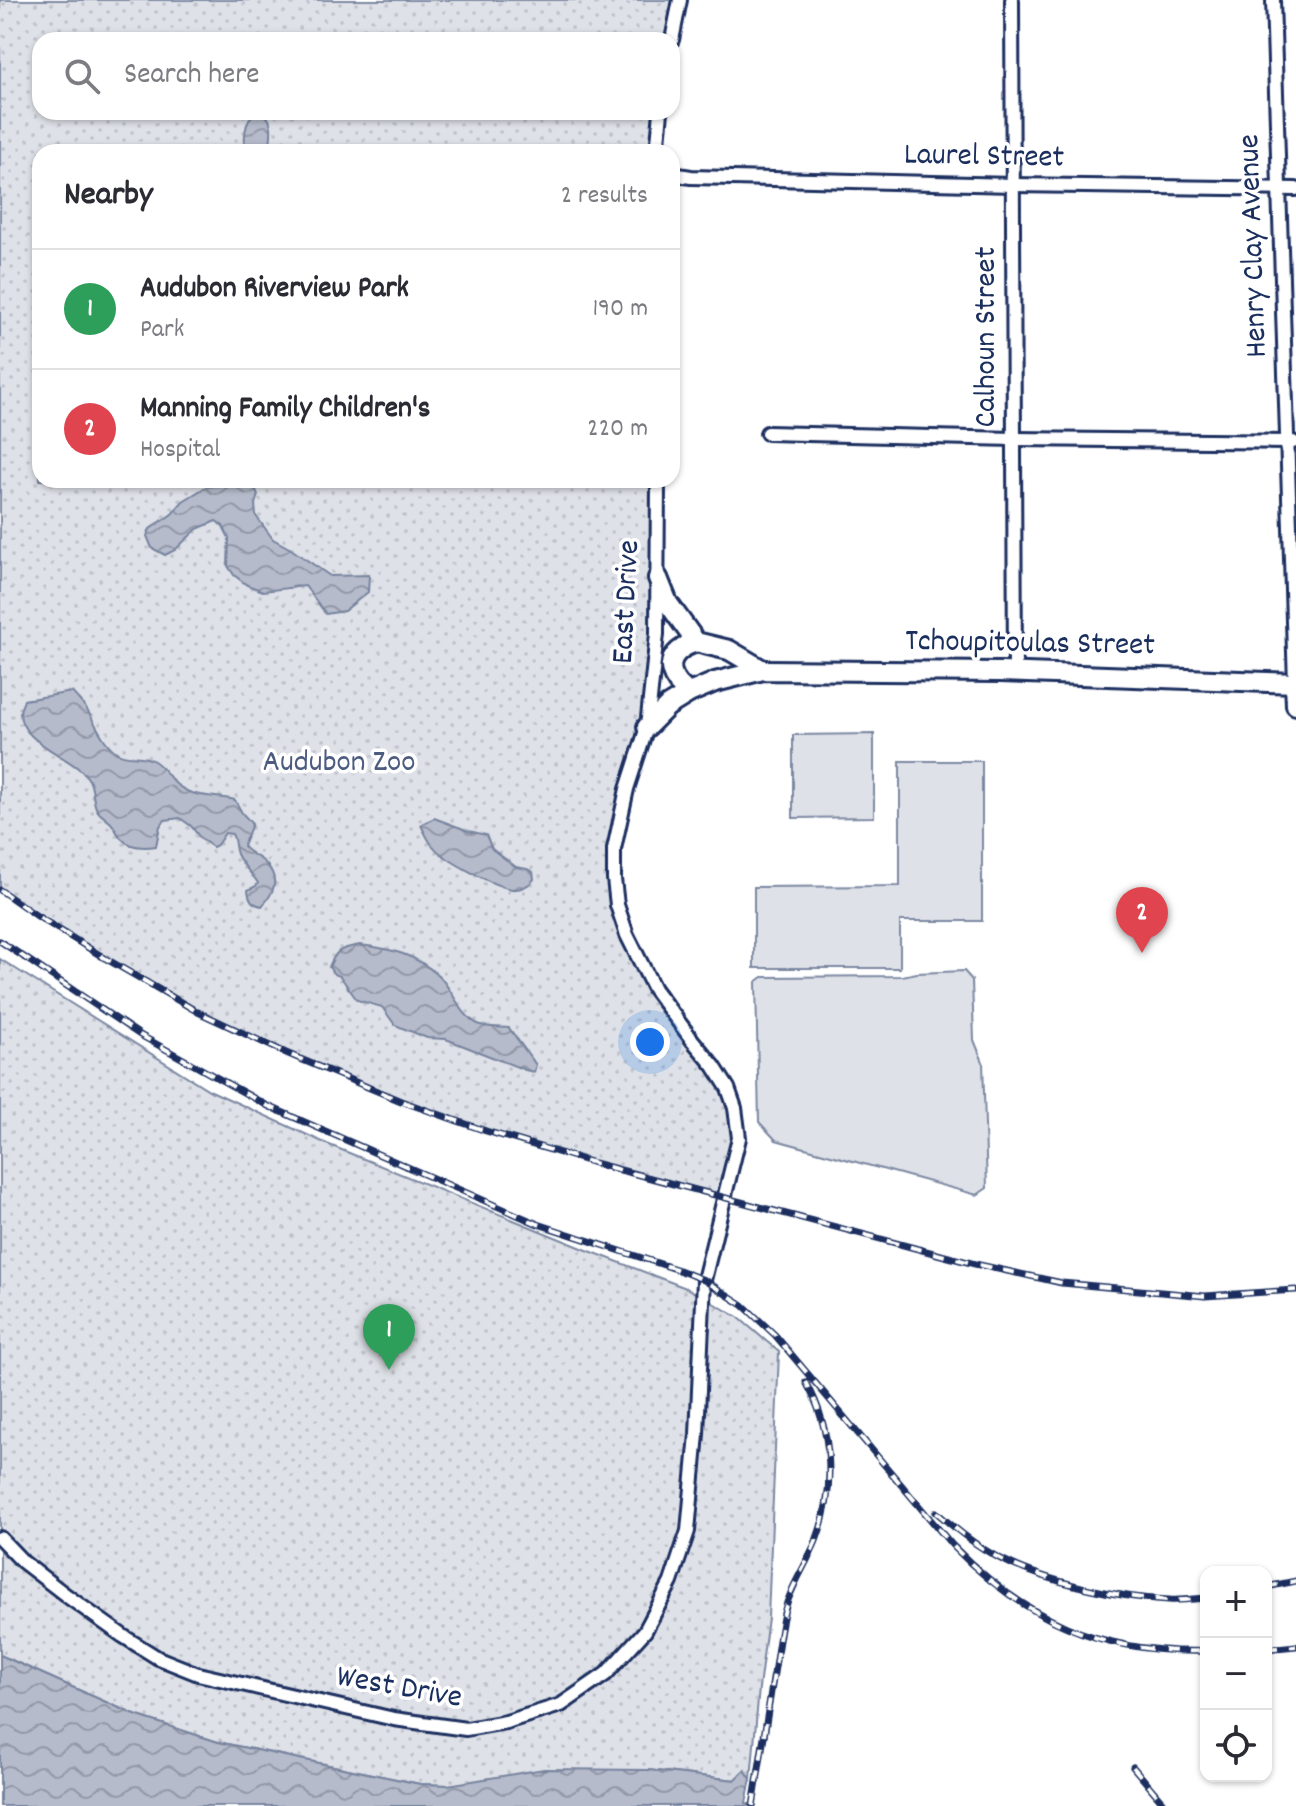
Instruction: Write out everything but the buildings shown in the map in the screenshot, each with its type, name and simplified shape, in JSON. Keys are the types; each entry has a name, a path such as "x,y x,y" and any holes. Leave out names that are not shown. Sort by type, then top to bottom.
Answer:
{"street":[{"path":"674,32 680,0"},
{"name":"Calhoun Street","path":"1012,0 1015,673"},
{"name":"Henry Clay Avenue","path":"1273,0 1292,442 1295,683"},
{"path":"658,144 660,120"},
{"name":"Laurel Street","path":"680,175 1296,189"},
{"path":"767,433 1292,442"},
{"name":"East Drive","path":"658,488 657,634 647,727 627,789 614,849 614,879 617,905 627,935 654,989 714,1066 728,1088 735,1108 739,1138 723,1197"},
{"path":"658,578 668,603 696,642 675,655 671,664 674,680 689,693"},
{"name":"Tchoupitoulas Street","path":"696,642 729,650 763,670"},
{"name":"Tchoupitoulas Street","path":"647,727 668,706 689,693 715,682 763,670 1015,673 1295,683"},
{"path":"1295,683 1296,705"},
{"name":"West Drive","path":"0,1538 23,1562 123,1636 158,1658 198,1674 394,1719 466,1729 506,1722 561,1705 606,1674 645,1631 671,1582 688,1531 697,1434 704,1280 723,1197"}],"green space":[{"name":"Audubon Zoo","path":"0,0 677,0 672,32 32,32 32,120 662,120 660,144 32,144 32,488 657,488 653,664 647,727 618,826 614,879 627,935 654,989 728,1088 739,1138 723,1197 521,1141 442,1115 297,1058 145,981 0,890"},
{"path":"874,734 874,817 793,818 793,735"},
{"path":"900,761 982,761 982,921 900,921 900,968 754,968 754,887 900,886"},
{"path":"0,959 209,1090 327,1144 686,1288 738,1317 779,1352 768,1618 751,1779 745,1771 736,1780 648,1770 448,1785 420,1784 218,1742 135,1715 0,1655"},
{"path":"964,971 972,980 974,1040 983,1062 987,1188 977,1195 776,1140 759,1122 756,982 763,977 902,976"}],"water":[{"path":"249,120 268,120 269,144 245,144"},
{"path":"204,488 255,488 258,495 256,516 273,539 330,576 369,575 368,592 344,611 326,614 305,586 263,591 247,585 228,566 229,538 223,526 216,521 197,529 175,550 165,555 152,548 147,536 150,529 172,514 183,501"},
{"path":"72,692 108,744 118,753 154,761 176,784 190,792 235,800 252,824 243,846 265,863 273,874 273,890 262,906 250,899 248,890 258,883 239,858 232,834 225,833 213,847 180,818 165,820 160,826 156,846 137,846 121,838 97,810 89,780 73,764 38,742 22,723 20,712 24,700"},
{"path":"434,818 486,835 492,849 516,867 533,872 534,879 525,887 512,889 459,865 432,845 427,837 421,825"},
{"path":"360,945 382,948 421,962 439,976 471,1020 485,1026 509,1028 536,1065 534,1072 446,1039 427,1038 395,1025 382,1007 357,1000 340,976 329,967 340,950"},
{"path":"0,1655 135,1715 218,1742 420,1784 448,1785 544,1769 648,1770 735,1780 745,1770 751,1779 746,1803 749,1806 0,1806"}],"railway":[{"path":"0,890 103,957 198,1012 401,1101 486,1131 594,1163 975,1264 1062,1283 1205,1296 1296,1290"},
{"path":"0,941 140,1035 268,1106 538,1224 704,1280 743,1305 775,1335 952,1545 1007,1593 1036,1612 1098,1638 1132,1646 1200,1651"},
{"path":"753,1806 784,1613 816,1541 827,1501 829,1460 826,1440 822,1420 806,1382"},
{"path":"936,1512 992,1554 1039,1575 1128,1596 1174,1600 1200,1598"},
{"path":"1272,1586 1296,1581"},
{"path":"1272,1648 1296,1646"},
{"path":"1133,1767 1166,1806"}],"place":[{"name":"Manning Family Children's","path":"1142,953"},
{"name":"Audubon Riverview Park","path":"389,1370"}]}
